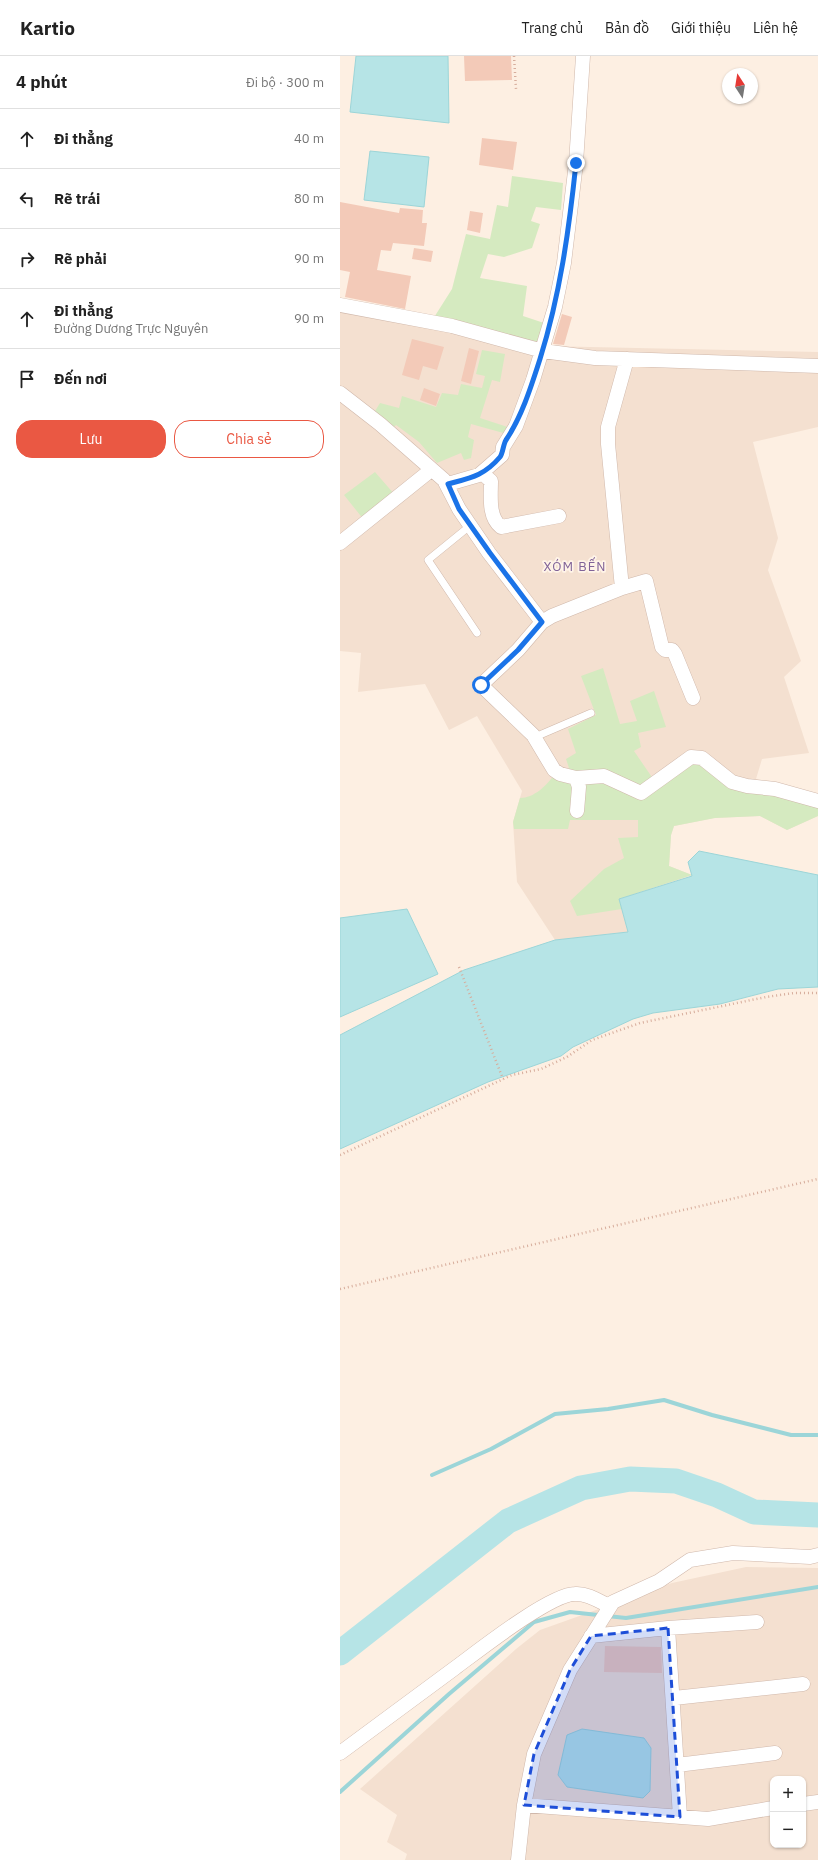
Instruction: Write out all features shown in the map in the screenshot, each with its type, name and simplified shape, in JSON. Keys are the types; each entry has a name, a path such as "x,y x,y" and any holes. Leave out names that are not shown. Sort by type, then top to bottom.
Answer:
{"street":[{"path":"448,484 472,478 482,473 502,455 503,447 516,426 534,380 555,307 564,263 576,163 583,56"},
{"path":"340,305 452,326 543,350 595,358 818,366"},
{"path":"622,588 608,444 608,427 627,359"},
{"path":"340,393 347,400 380,424 448,484 459,509 542,622"},
{"path":"340,543 431,470"},
{"path":"482,473 491,481 492,509 496,523 501,527 559,516"},
{"path":"693,698 675,654 672,650 665,650 662,647 646,581 622,588 552,616 542,622 518,650 481,685 534,738 554,770 560,774 576,778 604,776 641,793 691,757 702,758 732,782 747,786 775,789 818,801"},
{"path":"576,778 579,786 577,811"},
{"path":"518,1860 524,1805 534,1754 570,1670 609,1606 613,1602 659,1581 690,1560 733,1553 810,1557 818,1556"},
{"path":"340,1753 498,1637 546,1604 567,1595 576,1594 586,1596 609,1606"},
{"path":"590,1636 668,1628 757,1622"},
{"path":"668,1628 674,1698 680,1816"},
{"path":"674,1698 803,1684"},
{"path":"677,1765 775,1753"},
{"path":"806,1804 818,1802"},
{"path":"524,1805 708,1819 770,1809"}],"lane":[{"path":"471,525 428,560 477,633"},
{"path":"534,738 591,712"}],"path":[{"path":"514,56 516,89"},
{"path":"459,967 503,1079"},
{"path":"340,1155 512,1075 541,1069 567,1057 592,1040 646,1021 766,997 794,993 818,993"},
{"path":"340,1289 818,1179"}],"highlighted area":[{"path":"668,1628 680,1817 524,1805 534,1754 570,1670 591,1636"}],"shaded area":[{"path":"340,301 544,346 818,352 818,427 753,442 778,538 768,570 801,661 784,677 809,753 762,759 756,779 818,800 818,816 787,830 760,816 714,818 674,826 671,835 669,866 692,875 619,899 628,932 555,940 517,882 513,822 522,791 477,716 449,730 425,684 358,692 361,653 340,651"},
{"path":"746,1567 818,1568 818,1860 405,1860 407,1854 387,1842 397,1815 360,1789 516,1649 540,1630 672,1583"}],"green space":[{"path":"512,176 563,183 561,210 536,207 531,221 540,224 532,248 504,257 488,254 480,278 527,286 523,316 547,324 538,342 433,319 452,289 466,234 490,239 497,205 508,207"},
{"path":"482,350 505,354 500,382 492,380 480,418 511,428 507,434 471,424 468,437 474,440 471,458 464,460 461,453 437,463 419,442 396,425 393,428 375,411 380,403 399,408 402,396 436,407 442,393 458,395 461,384 482,388 485,376 476,374"},
{"path":"375,472 395,495 364,520 344,495"},
{"path":"603,668 620,724 637,721 630,701 654,691 666,727 638,733 641,747 634,751 658,786 692,760 720,777 818,802 818,816 787,830 760,816 715,818 674,826 671,835 669,866 692,875 619,899 622,909 577,916 570,901 604,869 624,858 618,838 638,837 638,820 570,820 568,829 514,829 513,822 520,798 535,794 554,775 571,774 566,759 576,753 568,729 596,715 581,676"}],"water":[{"path":"356,56 448,56 449,123 350,112"},
{"path":"370,151 429,157 424,207 364,200"},
{"path":"699,851 818,875 818,987 778,989 720,1004 653,1013 633,1019 573,1047 561,1056 488,1082 340,1149 340,1035 464,970 555,940 628,932 619,899 692,876 688,862"},
{"path":"407,909 438,974 340,1017 340,918"},
{"path":"582,1729 644,1738 651,1748 650,1791 643,1798 567,1787 558,1775 567,1735"}],"building":[{"path":"464,56 511,56 512,80 465,81"},
{"path":"482,138 517,142 513,170 479,165"},
{"path":"340,202 399,213 400,208 423,210 422,223 427,223 424,246 393,243 391,251 381,250 377,270 411,276 405,309 345,297 350,272 340,270"},
{"path":"470,211 483,213 480,233 467,230"},
{"path":"414,248 433,251 431,262 412,259"},
{"path":"562,314 572,317 564,345 553,344"},
{"path":"412,339 444,347 437,370 423,366 419,380 402,375"},
{"path":"469,348 479,351 471,384 461,381"},
{"path":"424,388 440,394 436,406 420,400"},
{"path":"605,1646 661,1647 662,1673 604,1672"}],"waterway":[{"path":"432,1475 491,1449 555,1414 608,1409 664,1400 712,1415 791,1435 818,1435"},
{"path":"340,1653 508,1521 581,1488 630,1479 676,1481 717,1495 754,1512 818,1515"},
{"path":"340,1792 449,1694 534,1622 570,1612 626,1618 818,1587"}],"district":[{"name":"XÓM BẾN","path":"575,566"}],"route":[{"path":"481,685 518,650 542,622 511,579 480,540 459,509 448,484 472,478 489,468 502,455 503,447 516,426 534,380 555,307 564,263 576,163"}]}
